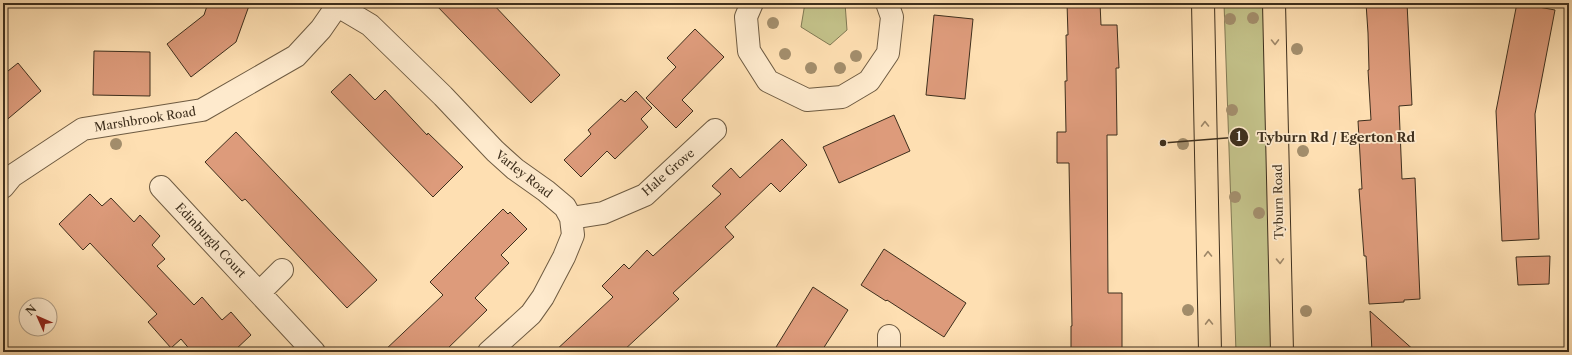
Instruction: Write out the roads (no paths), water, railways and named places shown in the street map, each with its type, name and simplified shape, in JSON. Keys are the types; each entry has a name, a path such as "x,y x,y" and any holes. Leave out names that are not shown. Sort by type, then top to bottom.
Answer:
{"main road":[{"path":"1203,3 1210,352"},
{"name":"Tyburn Road","path":"1274,3 1282,352"}],"street":[{"path":"752,3 746,17 749,51 768,81 807,100 842,97 868,81 888,53 892,17 887,3"},
{"name":"Marshbrook Road","path":"3,187 12,176 83,129 202,110 296,56 321,29 338,5"},
{"name":"Varley Road","path":"338,5 370,25 443,96 494,151 565,207 571,218"},
{"name":"Hale Grove","path":"571,218 603,214 645,195 715,130"},
{"name":"Edinburgh Court","path":"161,187 314,352"},
{"path":"489,352 531,314 543,297 564,257 573,235 571,218"},
{"path":"260,292 282,270"}],"place":[{"name":"Tyburn Rd / Egerton Rd","path":"1163,143"}]}
